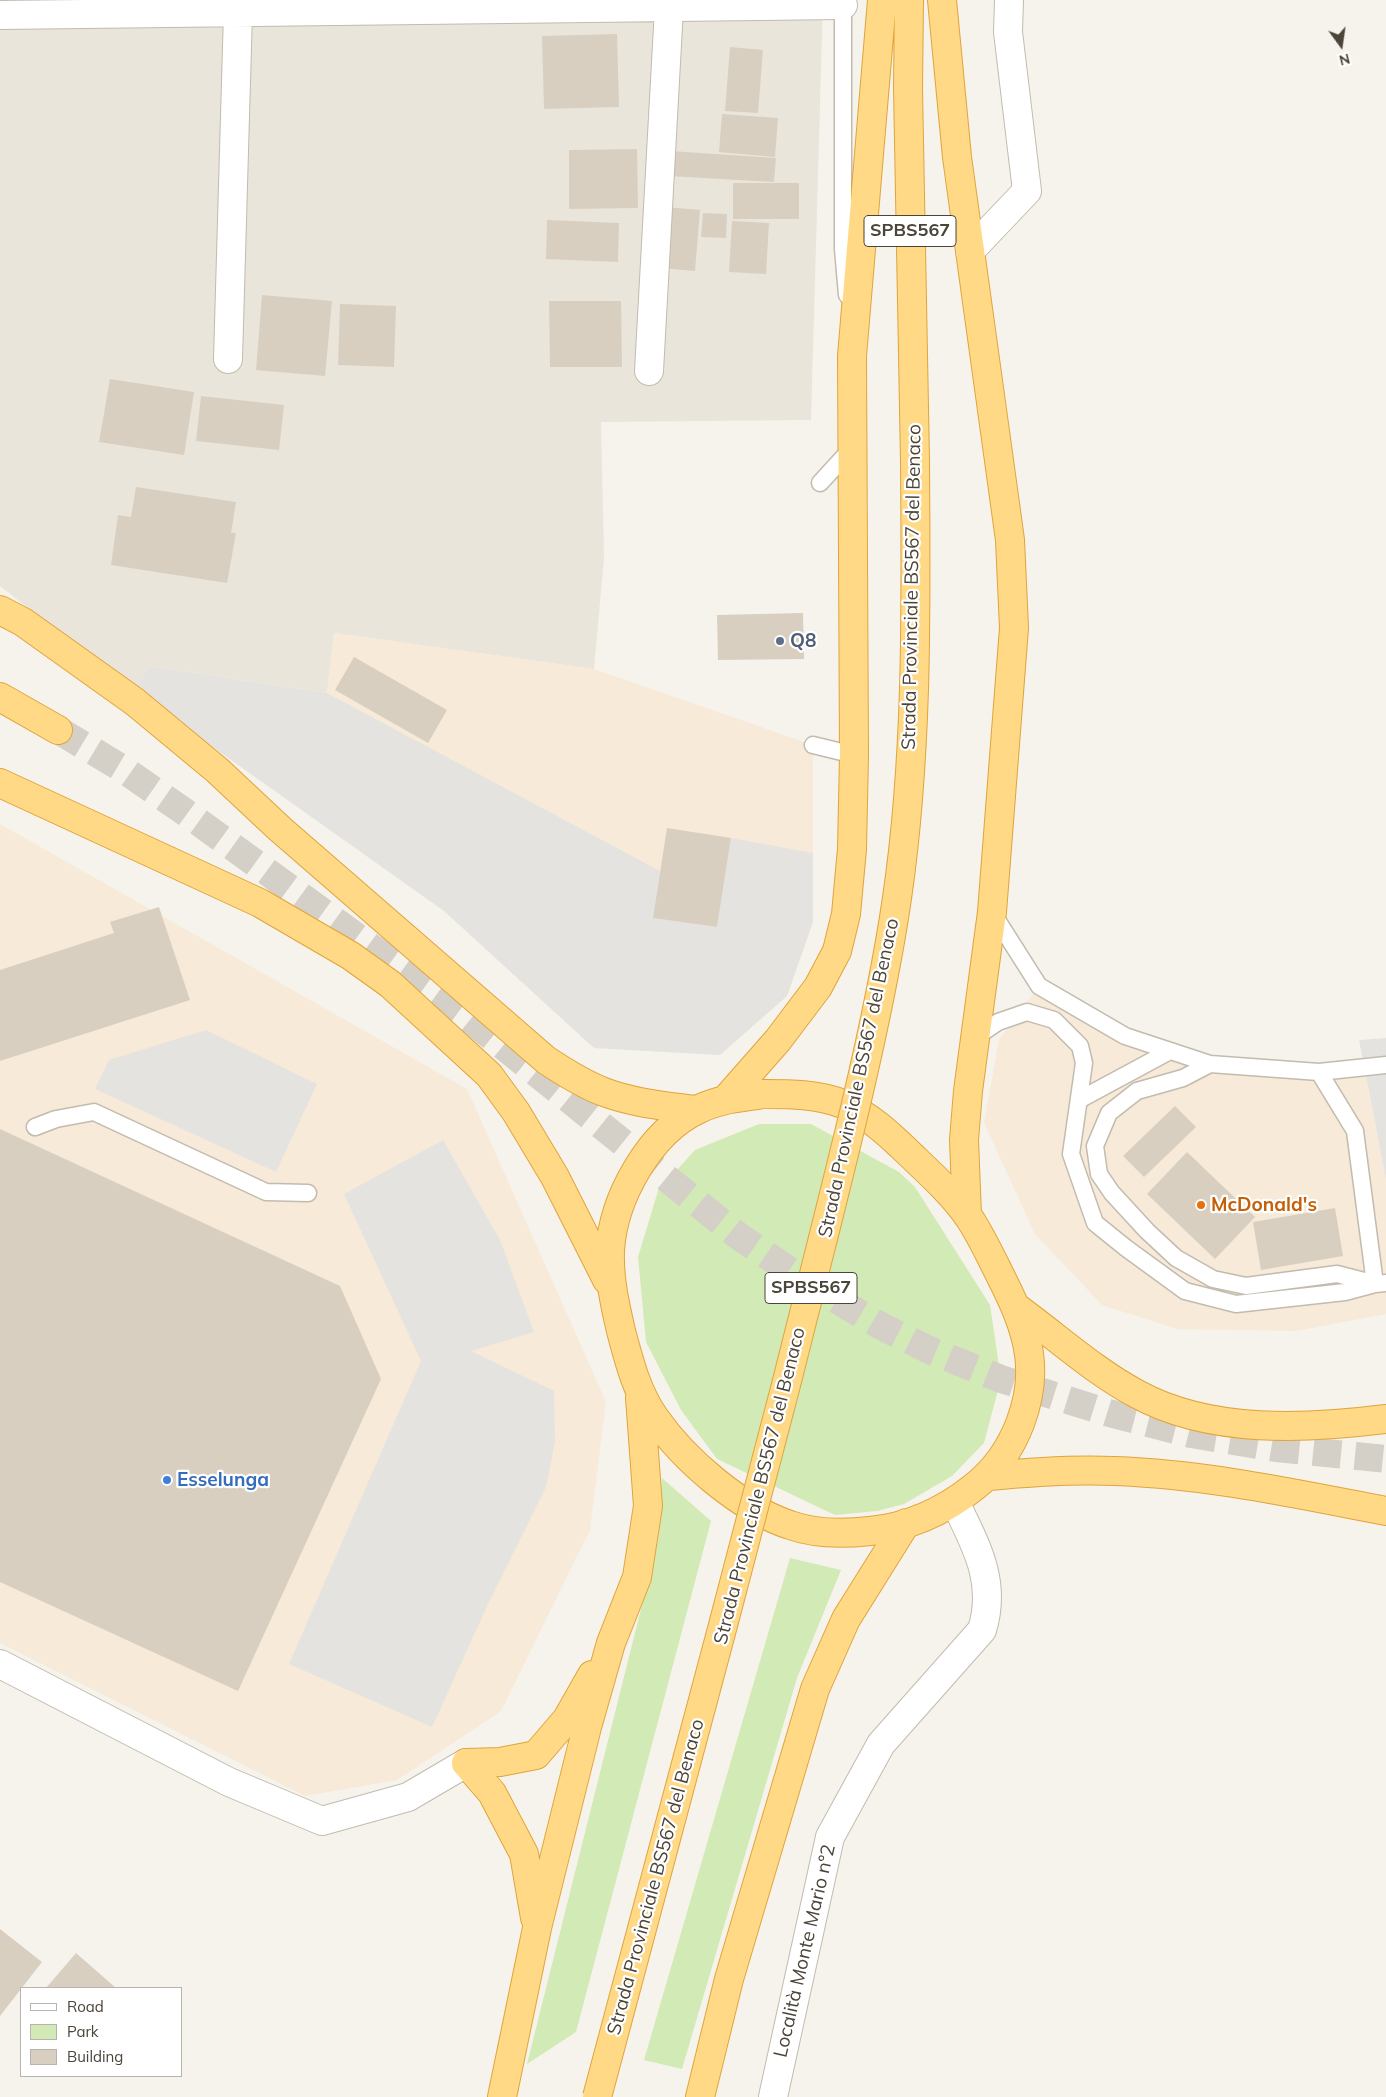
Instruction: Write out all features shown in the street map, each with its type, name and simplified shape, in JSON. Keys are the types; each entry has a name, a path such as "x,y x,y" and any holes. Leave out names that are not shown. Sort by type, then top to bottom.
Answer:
{"highway":[{"path":"727,1098 778,1040 818,987 836,951 846,914 852,849 854,755 852,356 882,0"},
{"name":"Strada Provinciale BS567 del Benaco","path":"597,2097 710,1677 830,1211 888,957 898,894 907,806 915,636 915,461 908,88 909,0"},
{"path":"942,0 957,157 1010,540 1014,628 992,912 964,1140 967,1215"},
{"path":"0,610 23,622 143,708 217,770 280,829 546,1060 575,1078 604,1092 649,1104 696,1110"},
{"path":"0,697 58,730"},
{"path":"0,784 260,904 351,956 390,984 489,1075 516,1112 555,1178 612,1291"},
{"path":"764,1094 793,1094 819,1097 844,1105 895,1138 941,1184 967,1215 1017,1308 1028,1346 1030,1374 1025,1406 1018,1430 1005,1455 989,1476 955,1502 931,1515 906,1524 872,1531 823,1532 790,1525 744,1502 714,1480 687,1456 654,1417 639,1389 627,1352 612,1291 610,1254 612,1229 625,1193 637,1168 657,1141 696,1110 727,1098 764,1094"},
{"path":"1017,1308 1094,1367 1138,1395 1182,1412 1217,1421 1284,1426 1343,1424 1386,1419"},
{"path":"502,2097 537,1928 587,1727 611,1643 637,1577 648,1506 639,1389"},
{"path":"989,1476 1054,1470 1115,1471 1190,1478 1254,1487 1386,1510"},
{"path":"700,2097 729,1979 815,1689 846,1619 906,1524"},
{"path":"466,1762 500,1762 536,1755 567,1718 611,1643"},
{"path":"466,1762 492,1793 524,1854 537,1928"}],"street":[{"path":"970,251 1027,191 1008,32 1008,0"},
{"path":"0,15 669,8 843,2"},
{"path":"649,371 669,8"},
{"path":"228,359 238,12"},
{"name":"Località Monte Mario n°2","path":"773,2097 830,1837 881,1744 982,1630 987,1612 987,1585 980,1555 955,1502"},
{"path":"0,1664 229,1782 322,1821 408,1797 466,1762"}],"lane":[{"path":"843,2 843,249 852,356"},
{"path":"820,483 852,448"},
{"path":"813,745 854,755"},
{"path":"992,912 1039,986 1124,1036 1210,1064 1319,1072 1386,1065"},
{"path":"976,1037 998,1022 1027,1012 1054,1020 1080,1046 1084,1063 1071,1154 1095,1223 1185,1291 1236,1304 1345,1292 1380,1283"},
{"path":"1079,1100 1170,1051"},
{"path":"1210,1064 1183,1078 1137,1091 1109,1113 1095,1146 1099,1174 1112,1193 1147,1231 1176,1258 1213,1279 1246,1286 1337,1274 1380,1283"},
{"path":"1319,1072 1355,1131 1380,1283"},
{"path":"35,1127 56,1119 94,1112 266,1192 308,1193"}],"shaded area":[{"path":"0,0 823,0 811,420 601,422 604,558 594,669 334,633 327,693 149,666 134,691 0,586"},
{"path":"334,633 594,669 813,745 813,922 787,996 720,1055 594,1048 444,911 134,691 149,666 327,693"},
{"path":"149,666 327,693 660,871 654,918 717,927 731,838 813,853 813,922 787,996 720,1055 594,1048 444,911 134,691"},
{"path":"0,824 467,1089 606,1402 590,1530 501,1711 397,1780 305,1796 0,1643"},
{"path":"1039,986 1125,1036 1210,1064 1364,1066 1386,1179 1386,1314 1296,1331 1177,1329 1102,1305 1035,1234 984,1123 999,1040"},
{"path":"206,1030 317,1084 276,1172 95,1089 109,1060"},
{"path":"1386,1038 1386,1179 1359,1040"},
{"path":"443,1140 500,1240 534,1332 471,1351 554,1391 555,1442 546,1487 488,1604 432,1727 289,1664 421,1361 344,1194"}],"green space":[{"path":"759,1124 811,1124 899,1172 915,1187 990,1305 1001,1379 984,1443 952,1476 904,1504 877,1511 835,1515 717,1459 681,1410 646,1342 638,1257 658,1191 695,1150"},
{"path":"662,1478 711,1521 576,2032 527,2064 658,1541"},
{"path":"790,1558 841,1570 797,1678 682,2069 644,2060"}],"building":[{"path":"617,34 619,107 544,109 542,36"},
{"path":"730,47 763,50 758,113 725,111"},
{"path":"722,114 778,118 775,157 719,152"},
{"path":"637,149 638,208 569,209 569,150"},
{"path":"670,151 776,158 774,182 668,176"},
{"path":"733,183 799,183 799,219 733,219"},
{"path":"666,207 700,210 695,271 661,268"},
{"path":"703,213 727,214 726,238 701,237"},
{"path":"547,220 619,223 618,262 546,259"},
{"path":"732,221 769,223 766,274 729,272"},
{"path":"262,295 332,301 325,376 256,370"},
{"path":"549,301 621,301 622,367 550,367"},
{"path":"340,304 396,306 394,367 338,365"},
{"path":"110,379 194,392 184,455 99,442"},
{"path":"201,396 284,405 279,450 196,441"},
{"path":"136,487 236,502 231,533 236,533 227,583 111,565 118,515 131,517"},
{"path":"803,613 804,659 718,660 717,615"},
{"path":"354,657 447,710 428,743 335,690"},
{"path":"667,828 731,838 717,927 653,918"},
{"path":"159,907 190,1000 0,1061 0,970 114,933 110,922"},
{"path":"1175,1106 1196,1127 1144,1177 1123,1156"},
{"name":"Esselunga","path":"0,1129 340,1286 381,1379 238,1691 0,1582"},
{"name":"McDonald's","path":"1187,1152 1255,1217 1215,1259 1147,1194"},
{"path":"1335,1208 1343,1256 1261,1270 1253,1222"},
{"path":"0,1929 42,1962 23,1987 20,1987 20,1990 0,2016"},
{"path":"76,1953 115,1987 47,1987"}],"tunnel":[{"path":"58,730 123,769 182,810 466,1016 737,1235 797,1276 879,1325 927,1349 1001,1379 1109,1413 1191,1434 1276,1448 1386,1459"}],"place":[{"name":"Q8","path":"780,641"},
{"name":"McDonald's","path":"1201,1205"},
{"name":"Esselunga","path":"167,1480"}]}
